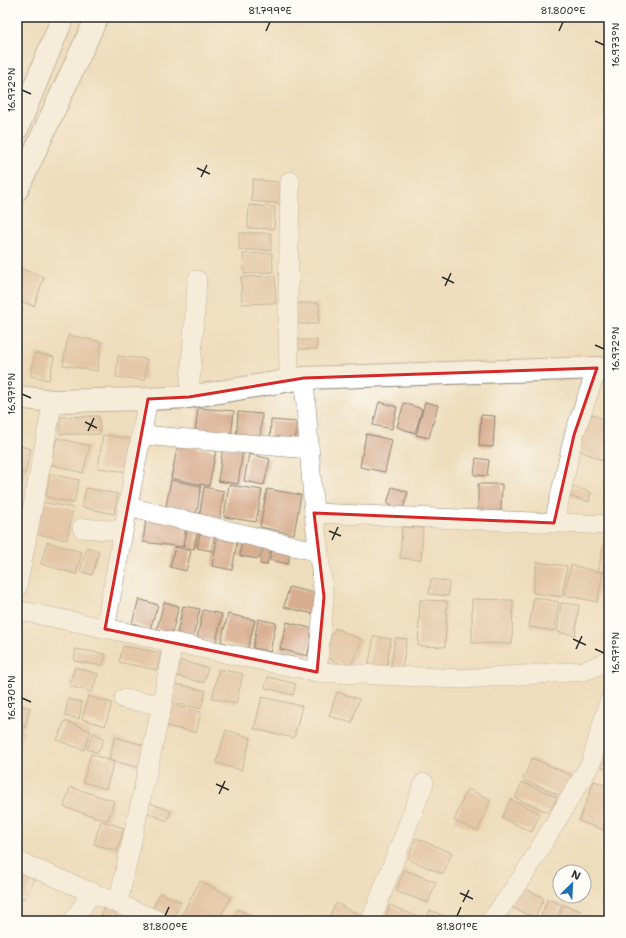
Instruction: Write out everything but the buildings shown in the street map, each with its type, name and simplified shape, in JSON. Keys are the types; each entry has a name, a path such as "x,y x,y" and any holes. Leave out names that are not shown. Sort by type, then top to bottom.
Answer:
{"main road":[{"path":"17,128 63,17"},
{"path":"17,190 96,17"},
{"path":"17,397 53,400 148,399 189,396 297,379 603,370"}],"street":[{"path":"290,181 288,308 297,379 309,449 314,513 324,597 317,672"},
{"path":"189,396 197,280"},
{"path":"554,522 574,435 603,370"},
{"path":"105,629 148,399"},
{"path":"17,588 53,400"},
{"path":"141,435 309,449"},
{"path":"128,507 319,552"},
{"path":"314,513 554,522 609,526"},
{"path":"82,528 123,531"},
{"path":"17,610 317,672 460,679 584,671 609,661"},
{"path":"118,903 162,705 173,643"},
{"path":"124,699 162,705"},
{"path":"491,921 525,873 591,763 609,702"},
{"path":"371,921 424,783"},
{"path":"17,861 160,921"},
{"path":"73,921 92,892"}],"highlighted area":[{"path":"597,368 574,435 554,523 314,513 324,597 317,672 105,629 148,399 189,397 304,378"}]}
